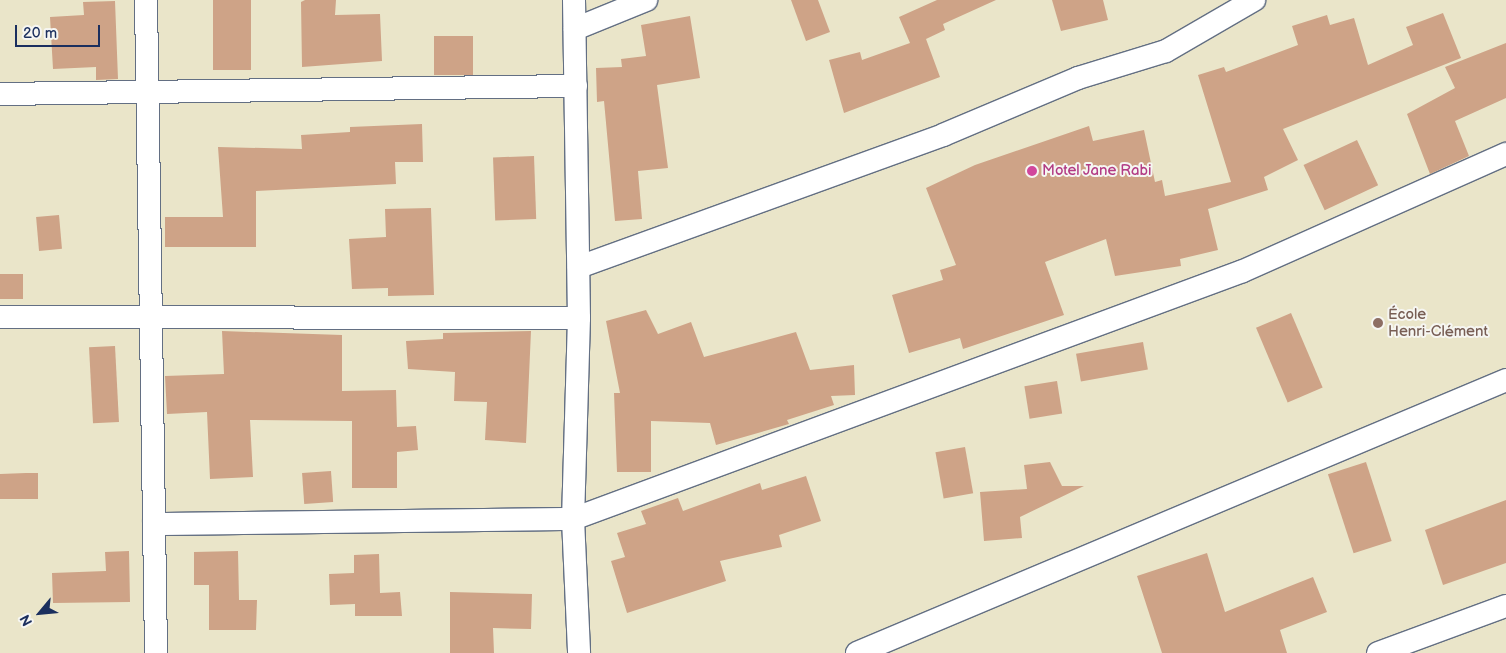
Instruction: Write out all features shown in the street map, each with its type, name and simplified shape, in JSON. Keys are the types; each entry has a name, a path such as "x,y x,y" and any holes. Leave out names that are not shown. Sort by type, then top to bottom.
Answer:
{"street":[{"path":"146,0 156,653"},
{"path":"574,0 579,318 573,518 580,653"},
{"path":"575,28 646,0"},
{"path":"579,267 943,135 1078,78 1166,51 1254,0"},
{"path":"0,94 148,90 576,86"},
{"path":"154,524 573,518 1243,272 1506,154"},
{"path":"0,317 150,314 579,318"},
{"path":"856,653 1506,380"},
{"path":"1378,653 1506,606"}],"building":[{"path":"213,0 251,0 251,70 213,70"},
{"path":"305,0 336,0 335,15 380,14 382,61 302,67 301,2"},
{"path":"791,0 818,0 830,32 806,41"},
{"path":"937,0 996,0 943,24 945,30 926,39 940,77 844,113 829,60 860,52 862,60 910,43 899,17"},
{"path":"1052,0 1103,0 1108,20 1061,31"},
{"path":"115,1 118,79 96,80 96,67 53,69 50,17 84,15 83,2"},
{"path":"1443,13 1461,58 1283,129 1298,160 1264,177 1268,190 1208,209 1218,250 1180,259 1181,266 1115,276 1106,239 1045,262 1064,315 963,349 960,338 909,353 892,295 943,280 940,270 956,265 926,188 975,165 1089,126 1093,141 1144,130 1155,182 1162,180 1165,196 1231,182 1198,75 1224,67 1226,72 1298,45 1292,26 1327,15 1330,25 1354,18 1368,65 1413,45 1406,27"},
{"path":"690,16 700,78 657,85 668,168 638,171 642,219 615,221 604,101 597,102 596,68 622,67 621,59 646,56 641,25"},
{"path":"434,36 473,36 473,75 434,75"},
{"path":"1506,43 1506,98 1455,121 1469,156 1430,174 1407,114 1455,88 1445,67"},
{"path":"422,124 423,162 395,162 396,184 256,191 256,247 165,247 165,217 223,217 218,147 302,149 301,135 350,132 350,127"},
{"path":"1357,140 1378,185 1325,210 1304,165"},
{"path":"534,156 536,219 495,220 493,157"},
{"path":"431,208 434,295 388,296 388,288 352,289 349,239 386,237 385,209"},
{"path":"59,215 62,249 39,251 36,217"},
{"path":"0,274 23,274 23,299 0,299"},
{"path":"646,310 658,334 691,322 704,357 796,332 810,370 854,365 855,395 831,396 834,405 787,420 789,424 716,445 710,423 651,421 651,472 617,472 614,393 620,393 606,321"},
{"path":"1291,313 1323,388 1288,402 1256,328"},
{"path":"222,331 342,335 342,391 396,390 397,427 416,426 418,450 397,452 397,488 352,488 352,421 250,420 253,477 210,479 207,412 167,414 165,376 224,374"},
{"path":"531,331 526,443 485,440 487,402 454,401 455,372 408,369 406,341 443,339 443,333"},
{"path":"1143,342 1148,370 1081,381 1076,354"},
{"path":"115,346 119,422 93,423 89,347"},
{"path":"1057,381 1062,414 1030,419 1024,386"},
{"path":"965,447 973,493 944,498 935,452"},
{"path":"1050,462 1062,486 1084,486 1020,517 1022,538 984,541 980,492 1027,489 1024,465"},
{"path":"1366,462 1392,541 1354,553 1328,474"},
{"path":"331,471 333,502 304,504 302,473"},
{"path":"38,473 38,499 0,499 0,474"},
{"path":"806,476 821,521 779,535 782,547 720,561 726,581 627,613 611,561 625,557 617,533 646,524 641,511 678,498 683,511 760,483 762,490"},
{"path":"1506,500 1506,563 1443,585 1425,530"},
{"path":"129,551 130,602 53,603 52,573 106,571 105,552"},
{"path":"238,551 239,600 257,600 256,630 209,630 209,585 194,585 194,552"},
{"path":"1207,553 1225,612 1313,577 1327,612 1280,630 1287,653 1162,653 1137,576"},
{"path":"379,554 380,593 400,592 402,616 355,616 355,604 330,605 329,574 354,573 354,555"},
{"path":"450,592 532,594 531,629 493,628 494,653 450,653"}],"place":[{"name":"Motel Jane Rabi","path":"1032,171"},
{"name":"École Henri-Clément","path":"1378,323"}]}
